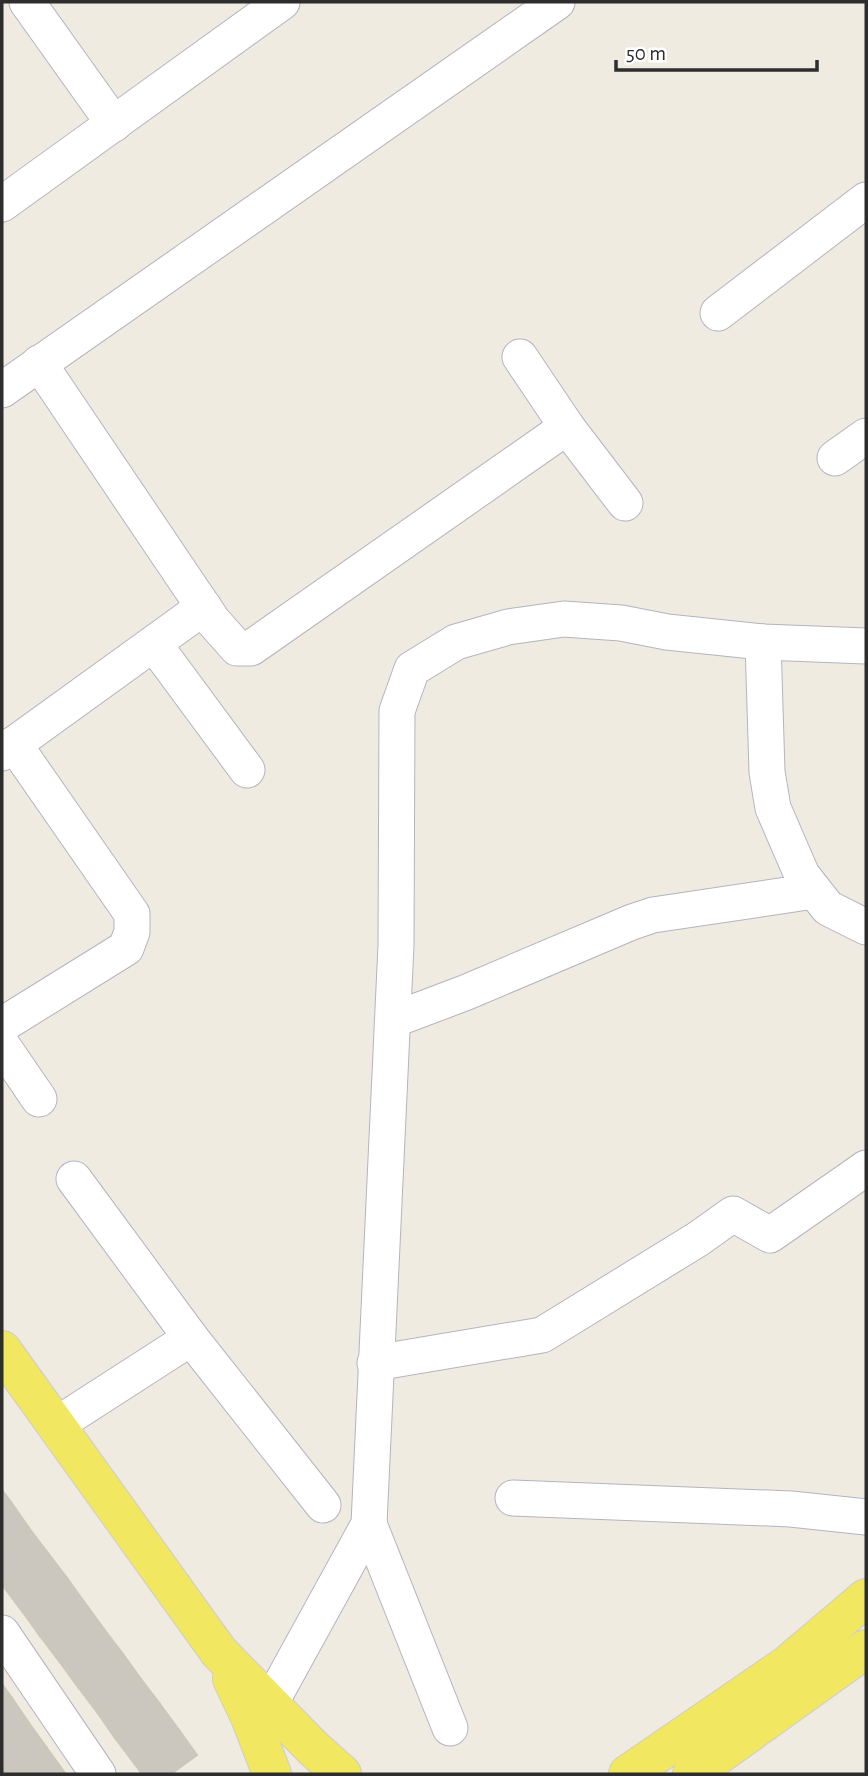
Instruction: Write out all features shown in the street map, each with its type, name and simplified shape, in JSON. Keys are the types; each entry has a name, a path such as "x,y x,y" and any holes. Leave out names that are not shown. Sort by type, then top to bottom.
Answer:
{"main road":[{"path":"2,1350 219,1652 342,1774"},
{"path":"628,1774 787,1665 866,1598"},
{"path":"692,1774 866,1649"},
{"path":"219,1652 250,1717 272,1774"}],"street":[{"path":"27,2 114,124"},
{"path":"2,204 282,2"},
{"path":"2,390 557,2"},
{"path":"718,313 866,200"},
{"path":"520,357 567,427 625,503"},
{"path":"38,363 204,607 223,634 237,648 251,648 567,427"},
{"path":"835,458 866,436"},
{"path":"2,1025 126,948 132,932 132,914 8,748 204,607"},
{"path":"450,1728 369,1524 396,944 397,711 412,670 456,642 508,627 564,619 621,623 667,632 764,642 866,646"},
{"path":"764,642 766,772 773,808 802,875 814,891 828,908 866,927"},
{"path":"154,644 247,770"},
{"path":"393,1020 653,915 814,891"},
{"path":"2,1045 38,1099"},
{"path":"375,1363 542,1335 698,1239 733,1214 770,1235 866,1168"},
{"path":"75,1179 191,1338 323,1505"},
{"path":"56,1425 191,1338"},
{"path":"513,1498 790,1508 866,1517"},
{"path":"270,1704 369,1524"},
{"path":"2,1633 99,1774"}],"building":[{"path":"2,1490 11,1502 2,1509"},
{"path":"11,1502 29,1528 2,1548 2,1509"},
{"path":"29,1528 48,1553 3,1586 2,1548"},
{"path":"48,1553 67,1578 22,1611 3,1586"},
{"path":"67,1578 85,1603 40,1636 22,1611"},
{"path":"85,1603 104,1629 59,1661 40,1636"},
{"path":"104,1629 123,1654 78,1687 59,1661"},
{"path":"123,1654 141,1679 97,1712 78,1687"},
{"path":"141,1679 160,1704 115,1738 97,1712"},
{"path":"2,1684 12,1698 2,1705"},
{"path":"12,1698 29,1723 2,1742 2,1705"},
{"path":"160,1704 179,1730 134,1763 115,1738"},
{"path":"29,1723 47,1748 11,1774 2,1774 2,1742"},
{"path":"179,1730 197,1755 171,1774 142,1774 134,1763"},
{"path":"47,1748 65,1773 11,1774"}]}
